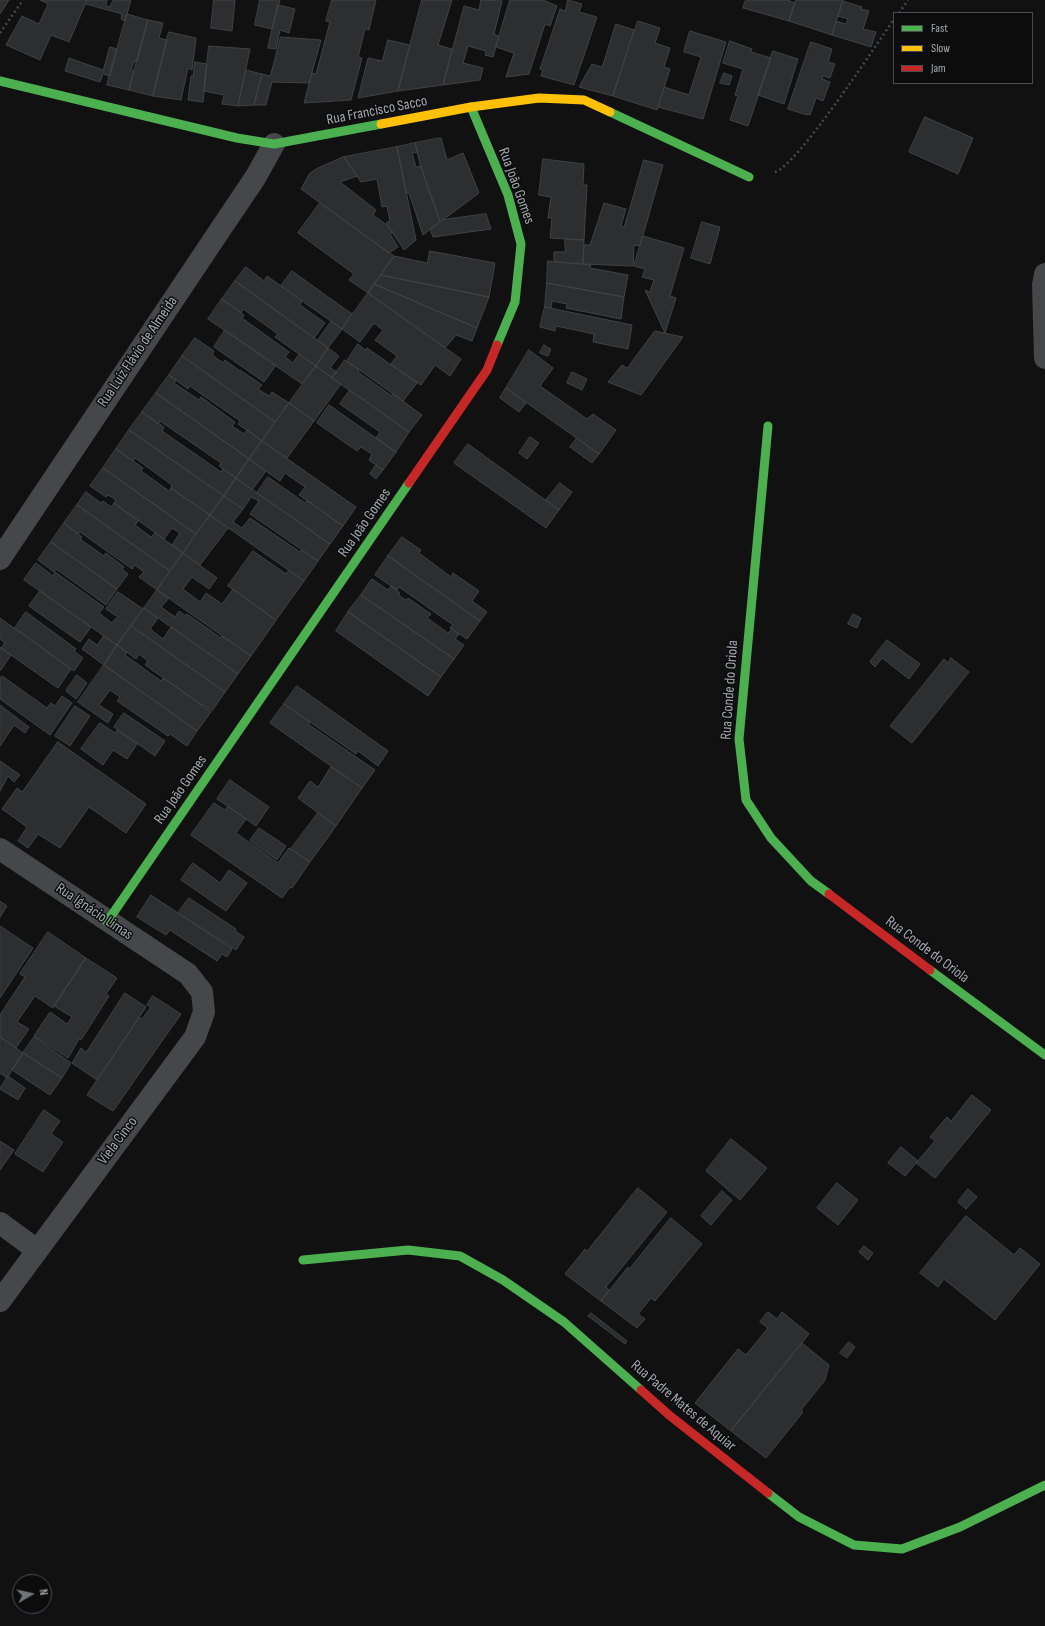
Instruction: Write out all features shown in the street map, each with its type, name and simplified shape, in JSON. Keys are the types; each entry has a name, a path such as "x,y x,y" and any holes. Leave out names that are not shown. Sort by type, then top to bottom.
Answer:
{"street":[{"name":"Rua Francisco Sacco","path":"0,81 237,138 274,144 471,107 539,98 584,100 749,176"},
{"name":"Rua João Gomes","path":"107,922 487,370 515,302 521,244 508,195 471,107"},
{"name":"Rua Luíz Flávio de Almeida","path":"0,559 255,178 274,144"},
{"path":"1045,274 1043,285 1045,358"},
{"name":"Rua Conde do Oriola","path":"768,426 739,739 746,800 771,838 811,881 1045,1055"},
{"name":"Rua Ignácio Limas","path":"0,849 107,922 188,974"},
{"name":"Viela Cinco","path":"0,1301 195,1037 204,1012 202,992 188,974"},
{"path":"0,1223 37,1250"},
{"name":"Rua Padre Mates de Aquiar","path":"303,1260 408,1250 460,1256 503,1280 564,1322 668,1415 799,1517 854,1545 902,1549 960,1527 1045,1485"}],"path":[{"path":"0,33 23,0"},
{"path":"900,12 908,0"},
{"path":"749,176 777,172 792,159 813,133 893,20"}],"building":[{"path":"0,0 9,0 0,14"},
{"path":"40,0 87,0 69,42 51,35 40,60 6,45 22,16 39,24 48,4"},
{"path":"87,0 107,0 106,6 110,7 113,0 131,0 125,21 121,19 122,14 86,4"},
{"path":"214,0 235,0 232,31 211,28"},
{"path":"260,0 280,0 272,29 255,25"},
{"path":"332,0 376,0 369,30 365,29 358,57 362,58 351,100 304,103 312,73 316,74 330,22 326,21"},
{"path":"422,0 452,0 438,45 452,49 443,85 398,91"},
{"path":"481,0 502,1 494,34 499,36 493,57 485,55 486,51 468,46 463,63 483,68 480,80 443,85 464,6 479,10"},
{"path":"510,0 543,0 557,6 550,26 545,24 529,74 506,77 514,53 496,47"},
{"path":"568,0 582,4 579,12 597,17 574,85 541,76 543,70 540,69 560,9 565,11"},
{"path":"746,0 790,0 789,1 795,3 789,21 743,8"},
{"path":"796,0 843,0 832,35 789,21"},
{"path":"843,1 862,7 861,9 869,11 863,29 876,32 871,47 832,35 836,21 846,24 848,19 838,16"},
{"path":"278,5 295,9 289,33 280,30 276,49 268,48"},
{"path":"127,14 148,20 137,62 134,61 131,70 134,71 129,90 107,85"},
{"path":"148,20 163,23 159,38 167,40 153,96 129,90"},
{"path":"638,21 660,28 655,43 670,48 664,67 670,69 657,110 613,96"},
{"path":"616,24 634,30 613,96 579,87 592,64 602,67"},
{"path":"690,31 726,42 703,119 658,107 664,87 689,95 701,57 684,52"},
{"path":"169,32 196,38 192,70 188,68 181,100 153,96"},
{"path":"281,37 321,40 309,83 272,82 266,105 254,105 262,74 270,76"},
{"path":"388,40 410,45 398,91 358,98 368,58 382,61"},
{"path":"730,41 752,49 751,52 771,58 748,126 730,120 738,96 735,95 743,69 723,63"},
{"path":"811,42 832,49 828,62 835,64 830,78 823,76 822,79 830,82 823,101 816,98 810,115 807,115 788,109"},
{"path":"209,46 250,49 238,106 222,104 224,95 204,91"},
{"path":"110,47 117,49 110,76 103,74 100,82 65,71 69,58 103,70"},
{"path":"773,51 798,59 784,104 758,95"},
{"path":"195,62 207,64 203,102 188,100 191,76 193,76"},
{"path":"246,70 262,74 254,105 238,106"},
{"path":"724,73 732,76 729,85 720,83"},
{"path":"925,117 973,138 958,174 909,152"},
{"path":"441,138 447,160 463,153 479,193 440,222 421,168 415,143"},
{"path":"415,143 418,152 412,153 416,167 421,166 440,222 423,235 409,193 406,193 397,147"},
{"path":"397,147 416,240 404,250 386,223 390,221 387,206 382,207 377,179 361,182 344,157"},
{"path":"344,157 357,176 340,182 376,210 373,215 388,226 393,232 390,234 398,247 389,253 301,189 310,173"},
{"path":"543,159 584,164 583,185 587,185 584,240 550,238 552,218 548,218 551,197 539,195"},
{"path":"644,160 663,165 640,246 634,245 633,266 583,264 584,245 590,245 604,203 626,209 621,226 624,227"},
{"path":"320,203 394,256 368,293 349,280 354,274 298,233"},
{"path":"486,214 491,229 433,237 430,229 442,220"},
{"path":"702,222 720,227 710,264 691,258"},
{"path":"643,236 684,248 670,296 676,298 665,333 645,290 650,292 654,280 642,277 645,269 634,266"},
{"path":"565,239 584,240 583,264 554,262 554,252 565,252"},
{"path":"430,251 495,263 489,297 381,275 394,256 427,263"},
{"path":"548,261 591,265 590,268 628,275 624,297 547,283"},
{"path":"246,267 264,281 267,276 302,301 300,305 325,323 314,338 235,281"},
{"path":"292,271 352,314 342,329 281,286"},
{"path":"381,275 489,297 477,328 374,284"},
{"path":"235,281 328,348 316,366 275,337 278,334 243,309 241,313 222,299"},
{"path":"547,283 624,297 621,319 566,308 567,304 552,301 551,308 545,307"},
{"path":"374,284 477,328 472,341 456,335 445,348 368,293"},
{"path":"368,293 461,359 450,376 435,365 421,385 391,364 397,356 375,340 383,330 374,323 360,342 342,329"},
{"path":"222,299 244,315 242,318 289,352 285,357 293,363 299,354 316,366 302,384 208,319"},
{"path":"545,307 632,325 628,349 593,342 594,334 556,326 555,331 540,327"},
{"path":"331,322 342,329 328,348 318,340"},
{"path":"225,330 276,365 264,382 214,347"},
{"path":"655,331 683,337 641,395 608,382 622,365 627,368"},
{"path":"195,338 214,351 212,355 223,363 225,360 262,385 258,389 269,396 272,392 289,403 275,422 182,356"},
{"path":"358,344 365,350 367,348 417,383 403,401 347,361"},
{"path":"544,345 551,349 548,356 540,353"},
{"path":"328,348 339,356 330,368 337,372 332,378 316,366"},
{"path":"529,350 553,368 540,386 587,419 593,414 616,430 599,454 506,388"},
{"path":"182,356 275,422 262,441 238,424 240,421 190,386 188,389 169,375"},
{"path":"345,360 359,370 358,372 392,396 393,394 422,415 409,432 332,378"},
{"path":"316,366 341,384 314,421 289,403"},
{"path":"572,372 587,379 582,390 567,383"},
{"path":"169,375 176,380 174,383 199,400 201,397 235,422 232,426 244,434 247,430 262,441 249,459 156,393"},
{"path":"506,388 526,403 519,412 500,398"},
{"path":"350,390 409,432 396,452 376,438 380,432 340,404"},
{"path":"156,393 249,459 236,478 219,466 221,463 160,421 158,424 142,412"},
{"path":"289,403 314,421 287,458 262,441"},
{"path":"329,405 396,452 383,470 369,460 372,454 361,447 357,451 317,423"},
{"path":"142,412 164,427 162,431 221,472 223,469 236,478 224,496 129,430"},
{"path":"129,430 224,496 210,515 171,488 172,485 135,458 133,461 116,449"},
{"path":"530,437 539,443 527,459 519,453"},
{"path":"577,438 599,454 592,463 570,447"},
{"path":"262,441 356,507 343,526 299,495 305,487 285,473 280,481 249,459"},
{"path":"468,444 559,510 546,528 454,463"},
{"path":"116,449 143,468 141,471 169,491 171,488 210,515 196,534 103,468"},
{"path":"249,459 266,471 252,490 236,478"},
{"path":"376,465 383,470 376,479 370,474"},
{"path":"103,468 196,534 183,553 172,545 180,533 172,528 164,539 114,503 116,500 108,495 106,497 90,486"},
{"path":"268,477 305,503 307,500 343,526 330,544 257,493"},
{"path":"236,478 330,544 318,561 250,514 259,501 251,497 243,509 224,496"},
{"path":"560,483 572,492 559,510 546,500"},
{"path":"86,492 101,503 103,501 111,507 114,503 138,521 135,525 151,537 155,533 183,553 170,571 77,505"},
{"path":"224,496 243,509 233,522 242,528 250,518 300,552 302,550 318,561 304,581 210,515"},
{"path":"77,505 170,571 157,590 139,577 144,572 135,565 132,569 80,532 78,534 64,523"},
{"path":"210,515 228,528 200,565 183,553"},
{"path":"64,523 82,537 80,539 104,556 106,553 124,567 122,569 128,574 117,589 51,542"},
{"path":"402,537 421,550 419,553 451,577 453,573 479,591 472,601 487,612 480,621 388,556"},
{"path":"51,542 117,589 106,605 56,569 54,572 38,560"},
{"path":"253,551 286,574 289,570 304,581 276,620 228,586"},
{"path":"183,553 217,578 209,589 192,577 183,589 200,602 206,593 222,604 233,589 276,620 251,656 157,590"},
{"path":"388,556 480,621 467,639 450,628 453,625 399,587 397,590 375,575"},
{"path":"36,563 53,576 55,572 104,607 99,613 112,623 116,618 130,627 117,645 24,580"},
{"path":"372,579 388,590 391,586 400,593 398,595 406,600 408,598 431,614 427,618 448,633 452,629 459,634 455,639 464,645 454,659 361,595"},
{"path":"157,590 169,598 161,607 175,617 179,611 186,616 187,614 221,638 222,636 251,656 238,674 144,608"},
{"path":"40,591 91,627 80,642 29,606"},
{"path":"118,592 143,609 131,626 106,609"},
{"path":"361,595 454,659 441,677 348,612"},
{"path":"144,608 158,618 150,629 163,639 171,627 238,674 225,692 131,626"},
{"path":"26,612 76,649 74,651 83,658 74,671 15,628"},
{"path":"348,612 441,677 428,696 336,631"},
{"path":"853,614 861,618 857,628 848,624"},
{"path":"0,618 71,669 58,688 1,648 5,643 0,639"},
{"path":"131,626 225,692 212,711 145,665 148,661 139,654 136,659 117,645"},
{"path":"104,636 117,645 104,665 82,649 89,639 97,645"},
{"path":"887,640 920,664 909,679 882,658 875,667 870,662"},
{"path":"117,645 127,652 125,655 161,681 163,678 211,712 197,731 104,665"},
{"path":"0,647 11,655 1,670 0,670"},
{"path":"951,658 969,672 912,743 890,726 944,659 948,663"},
{"path":"104,665 197,731 187,746 170,734 168,736 117,701 120,697 110,690 99,705 113,714 108,723 78,702"},
{"path":"77,675 87,683 76,699 66,691"},
{"path":"2,676 47,708 51,703 55,706 62,696 72,703 50,735 0,699 0,679"},
{"path":"297,686 388,751 378,766 358,751 356,754 284,704"},
{"path":"284,704 310,722 308,724 375,770 362,788 270,723"},
{"path":"0,705 29,727 25,733 14,725 0,746"},
{"path":"75,706 90,716 70,746 55,736"},
{"path":"124,713 165,741 155,756 114,727"},
{"path":"100,723 115,733 117,730 137,744 127,759 113,750 103,765 81,749"},
{"path":"58,742 146,804 126,833 89,807 60,848 38,834 28,848 18,841 27,827 2,809 17,788 22,792"},
{"path":"0,761 20,775 14,782 8,776 0,791"},
{"path":"331,767 362,788 336,826 298,798 310,781 318,787"},
{"path":"230,780 269,807 256,826 217,799"},
{"path":"214,803 225,810 228,806 246,819 236,833 278,863 289,848 310,862 292,888 290,887 282,898 191,835"},
{"path":"318,813 336,826 310,862 291,849"},
{"path":"259,828 286,846 277,860 250,841"},
{"path":"193,863 220,883 229,870 247,883 226,911 181,880"},
{"path":"151,895 232,949 227,957 222,954 217,961 170,930 166,935 137,917"},
{"path":"189,898 236,929 235,931 244,937 236,950 178,913"},
{"path":"0,901 7,906 0,917"},
{"path":"0,926 33,948 0,998"},
{"path":"48,932 86,958 53,1008 35,996 17,1022 29,1029 16,1048 0,1037 0,1015 25,977 20,974"},
{"path":"86,958 117,978 106,994 109,996 81,1040 79,1039 68,1058 34,1036 50,1012 67,1024 72,1017 54,1006"},
{"path":"125,993 146,1007 97,1080 72,1063 81,1048 86,1052"},
{"path":"153,996 181,1014 113,1111 87,1095 139,1017 142,1019 151,1007 147,1005"},
{"path":"0,1037 23,1053 7,1078 0,1073"},
{"path":"34,1037 71,1063 62,1078 23,1053"},
{"path":"23,1053 62,1078 50,1095 12,1070"},
{"path":"8,1076 25,1088 18,1100 0,1089"},
{"path":"972,1095 991,1110 935,1178 916,1163 935,1141 930,1137 947,1117 951,1121"},
{"path":"44,1110 60,1121 51,1134 63,1142 43,1172 15,1154"},
{"path":"731,1139 767,1168 740,1200 706,1171"},
{"path":"0,1141 14,1150 0,1170"},
{"path":"901,1147 918,1161 905,1176 888,1163"},
{"path":"837,1183 858,1200 838,1225 817,1208"},
{"path":"638,1188 667,1212 606,1287 609,1290 601,1301 565,1274 585,1249 587,1251"},
{"path":"968,1189 977,1197 966,1209 958,1202"},
{"path":"722,1191 732,1200 711,1225 701,1216"},
{"path":"966,1216 1014,1255 1020,1248 1040,1264 995,1320 944,1279 938,1287 920,1273"},
{"path":"671,1218 702,1244 655,1301 651,1298 638,1314 645,1319 637,1328 601,1301 628,1267 629,1269"},
{"path":"864,1246 873,1253 868,1260 859,1252"},
{"path":"768,1312 777,1319 782,1312 809,1334 731,1431 695,1403 738,1349 746,1355 768,1328 760,1322"},
{"path":"591,1313 627,1341 625,1344 588,1316"},
{"path":"849,1342 855,1347 847,1358 840,1353"},
{"path":"802,1343 829,1365 825,1380 801,1410 803,1412 766,1458 731,1431"}],"traffic: fast":[{"path":"0,81 237,138 274,144 381,124"},
{"path":"471,107 508,195 521,244 515,302 497,345"},
{"path":"610,112 749,177"},
{"path":"768,426 739,739 746,800 771,838 811,881 829,894"},
{"path":"107,922 409,483"},
{"path":"930,970 1045,1055"},
{"path":"303,1260 408,1250 460,1256 503,1280 564,1322 641,1390"},
{"path":"768,1493 799,1517 854,1545 902,1549 960,1527 1045,1485"}],"traffic: slow":[{"path":"381,124 471,107 539,98 584,100 610,112"}],"traffic: jam":[{"path":"409,483 487,370 497,345"},
{"path":"829,894 930,970"},
{"path":"641,1390 669,1415 768,1493"}]}
